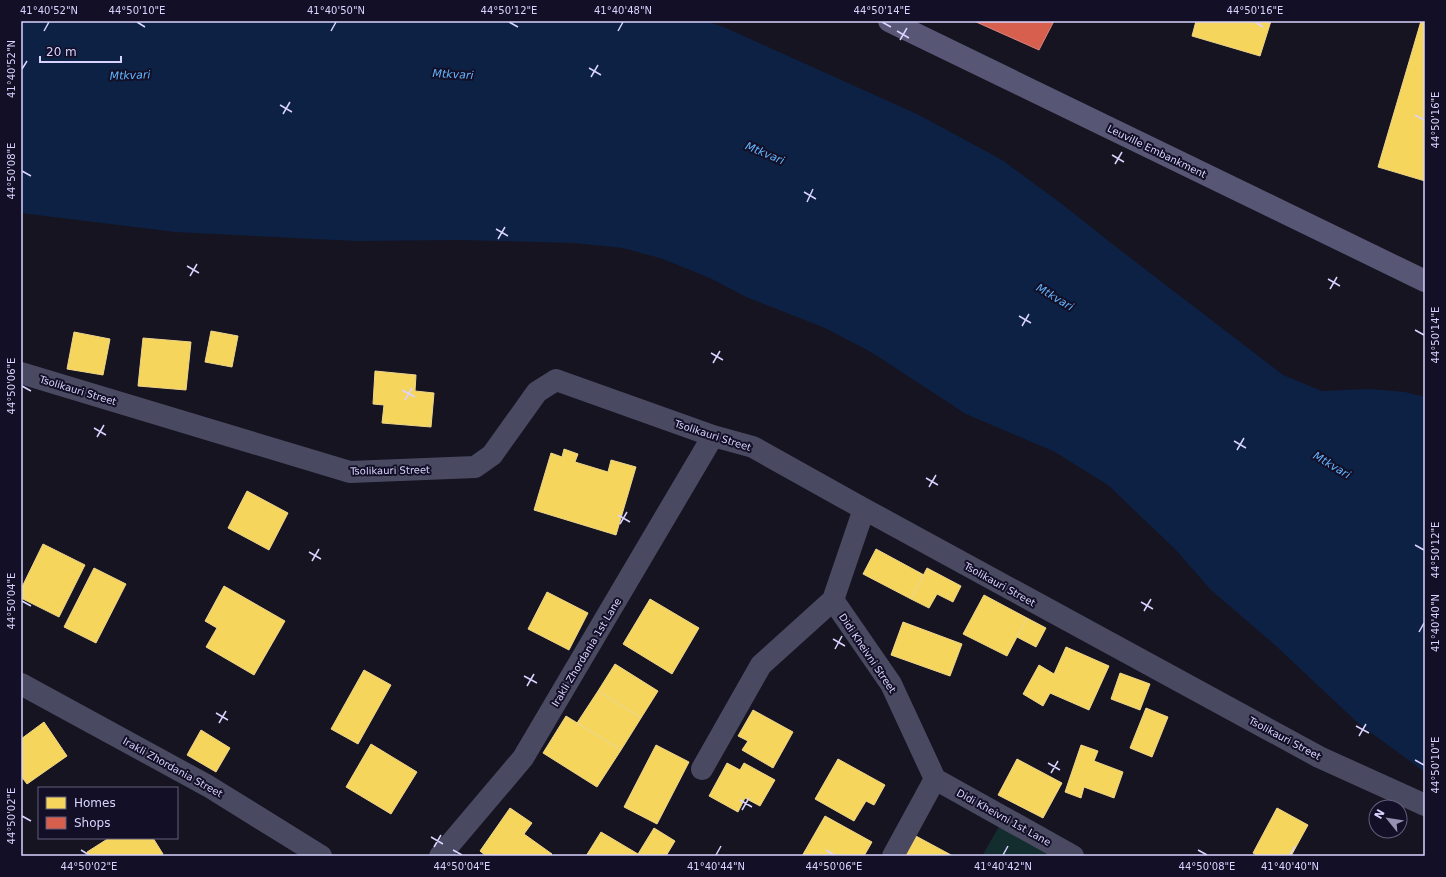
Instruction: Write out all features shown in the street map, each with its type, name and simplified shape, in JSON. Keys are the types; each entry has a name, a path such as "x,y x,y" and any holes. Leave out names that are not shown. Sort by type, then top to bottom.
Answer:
{"main road":[{"name":"Leuville Embankment","path":"889,21 1425,281"}],"street":[{"name":"Tsolikauri Street","path":"21,373 350,472 475,468 492,455 538,392 556,380 713,436 753,447 1319,757 1425,806"},
{"name":"Irakli Zhordania 1st Lane","path":"440,856 523,758 713,436"},
{"path":"702,769 761,665 833,600 864,509"},
{"name":"Didi Kheivni Street","path":"833,600 891,684 935,779"},
{"name":"Irakli Zhordania Street","path":"21,684 208,786 321,856"},
{"path":"893,856 935,779"},
{"name":"Didi Kheivni 1st Lane","path":"935,779 1073,856"}],"green space":[{"path":"1001,823 1056,856 982,856"}],"water":[{"name":"Mtkvari","path":"21,21 706,21 726,28 919,115 1002,160 1062,204 1283,375 1322,391 1369,389 1405,392 1425,397 1425,772 1359,724 1276,646 1210,589 1175,549 1108,485 1055,452 966,414 871,352 825,328 746,297 712,279 663,259 623,248 574,243 461,240 356,241 175,232 21,213"}],"building: Homes":[{"path":"1196,21 1271,21 1260,56 1192,36"},
{"path":"1421,21 1425,21 1425,181 1378,167"},
{"path":"211,331 238,336 232,367 205,362"},
{"path":"74,332 110,339 103,375 67,369"},
{"path":"143,338 191,342 186,390 138,386"},
{"path":"375,371 416,375 415,391 434,393 431,427 382,423 384,405 373,404"},
{"path":"564,449 578,454 575,462 608,472 611,460 636,467 616,535 534,510 551,453 562,457"},
{"path":"247,491 288,513 269,550 228,528"},
{"path":"43,544 85,565 59,617 21,598 21,589"},
{"path":"876,549 924,575 911,599 863,574"},
{"path":"94,568 126,584 96,643 64,627"},
{"path":"927,568 961,586 953,602 937,594 929,608 911,599"},
{"path":"224,586 285,621 254,675 206,647 217,628 205,621"},
{"path":"547,592 588,613 569,650 528,629"},
{"path":"984,595 1027,618 1007,656 963,634"},
{"path":"650,599 699,628 672,674 623,644"},
{"path":"1027,618 1046,628 1036,647 1017,637"},
{"path":"903,622 962,644 950,676 891,655"},
{"path":"1066,647 1109,666 1089,710 1050,693 1043,706 1023,694 1039,665 1054,674"},
{"path":"615,664 658,691 641,718 598,691"},
{"path":"364,670 391,685 358,744 331,729"},
{"path":"1120,673 1150,684 1140,710 1111,699"},
{"path":"598,691 641,718 621,750 577,723"},
{"path":"1146,708 1168,717 1152,757 1130,748"},
{"path":"753,710 793,732 773,768 742,750 748,741 738,736"},
{"path":"566,716 621,750 597,787 543,753"},
{"path":"44,722 67,756 27,784 21,776 21,739"},
{"path":"201,730 230,748 216,772 187,755"},
{"path":"371,744 417,772 391,814 346,787"},
{"path":"656,745 689,762 657,824 624,807"},
{"path":"1081,745 1098,751 1094,761 1123,772 1114,798 1084,787 1081,798 1065,792"},
{"path":"838,759 885,785 874,805 866,801 854,821 815,799"},
{"path":"1017,759 1062,783 1043,818 998,795"},
{"path":"727,763 740,770 744,763 775,780 760,806 745,798 738,812 709,796"},
{"path":"510,808 532,823 524,834 552,854 550,856 486,856 480,851"},
{"path":"1277,808 1308,825 1291,856 1258,856 1253,853"},
{"path":"825,816 872,842 864,856 802,856"},
{"path":"654,828 675,841 666,856 586,856 601,832 638,854"},
{"path":"914,835 953,856 903,856"},
{"path":"107,839 154,839 163,854 160,856 89,856 87,852"}],"building: Shops":[{"path":"974,21 1054,21 1039,50"}]}
